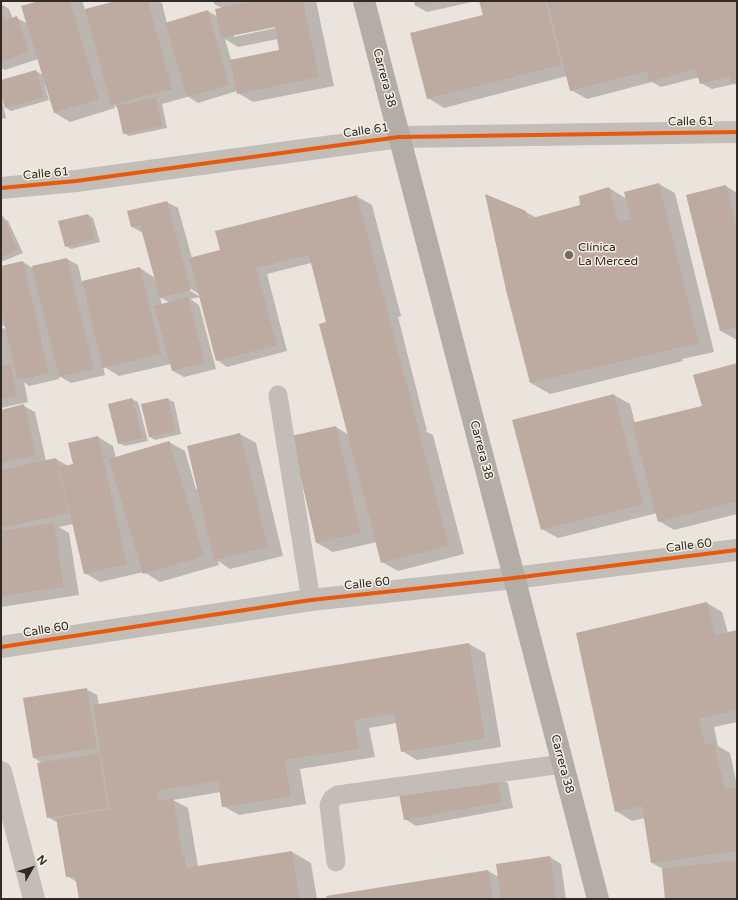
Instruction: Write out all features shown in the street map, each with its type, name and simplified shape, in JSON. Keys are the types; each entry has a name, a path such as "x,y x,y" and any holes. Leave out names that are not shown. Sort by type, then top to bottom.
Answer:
{"main road":[{"name":"Carrera 38","path":"364,1 598,899"}],"street":[{"name":"Calle 61","path":"1,188 76,181 399,136 737,132"},
{"name":"Calle 60","path":"1,647 311,600 514,578 737,550"},
{"path":"1,772 34,899"}],"lane":[{"path":"278,395 311,600"},
{"path":"336,862 329,805 332,799 338,795 562,764"}],"building":[{"path":"39,1 70,1 99,99 54,113 21,6"},
{"path":"116,1 148,1 172,89 111,105 85,9"},
{"path":"254,1 303,1 319,77 237,94 230,60 279,50 275,27 221,38 215,9"},
{"path":"414,1 435,1 436,2 415,6"},
{"path":"479,1 545,1 561,65 427,99 410,33 483,15"},
{"path":"547,1 737,1 737,82 731,83 729,76 700,84 696,69 650,82 647,71 570,91"},
{"path":"1,10 5,20 17,16 29,52 1,62"},
{"path":"208,10 229,85 187,97 165,23"},
{"path":"36,70 44,97 5,108 1,96 1,80"},
{"path":"156,97 162,126 123,134 117,106"},
{"name":"Clínica La Merced","path":"659,183 699,343 530,383 506,290 485,194 526,211 529,219 580,205 579,196 609,187 618,221 631,219 624,192"},
{"path":"726,185 737,228 737,327 720,331 686,195"},
{"path":"357,195 449,546 381,563 319,324 326,322 309,255 256,268 277,345 216,361 189,258 220,250 215,231"},
{"path":"167,201 191,290 160,298 140,225 131,227 127,211"},
{"path":"88,214 95,239 65,247 58,221"},
{"path":"3,216 18,250 1,257 1,217"},
{"path":"67,258 94,369 59,377 32,266"},
{"path":"23,261 49,373 17,380 1,309 1,266"},
{"path":"140,267 161,354 103,368 82,281"},
{"path":"188,297 205,363 172,371 154,306"},
{"path":"737,363 737,501 658,522 632,423 702,406 693,375"},
{"path":"11,364 17,396 1,400 1,366"},
{"path":"614,394 643,504 541,530 512,420"},
{"path":"132,398 143,438 118,444 108,404"},
{"path":"168,398 176,431 149,437 141,404"},
{"path":"24,404 36,455 1,463 1,410"},
{"path":"336,426 361,533 316,543 291,436"},
{"path":"240,433 268,547 214,560 187,446"},
{"path":"98,436 127,564 84,574 59,467 73,464 68,443"},
{"path":"169,441 204,556 143,574 109,459"},
{"path":"56,458 69,513 1,528 1,470"},
{"path":"54,523 64,587 1,596 1,531"},
{"path":"707,602 715,635 737,630 737,710 699,719 705,745 714,742 725,789 737,787 737,851 651,863 642,806 615,812 576,633"},
{"path":"469,643 485,738 401,752 394,713 354,720 359,749 285,760 291,796 222,807 218,781 157,791 158,801 173,798 186,868 292,851 300,899 79,899 75,876 66,877 56,818 110,809 93,705"},
{"path":"87,688 97,748 33,758 23,698"},
{"path":"99,753 108,808 47,818 37,763"},
{"path":"497,776 502,802 404,820 399,794"},
{"path":"550,856 556,899 501,899 496,864"},
{"path":"737,860 737,899 665,899 662,869"},
{"path":"488,870 493,899 327,899 326,896"}],"cycle path":[{"path":"1,188 76,181 399,137 737,132"},
{"path":"1,647 311,600 514,578 737,550"}],"place":[{"name":"Clínica La Merced","path":"569,255"}]}
